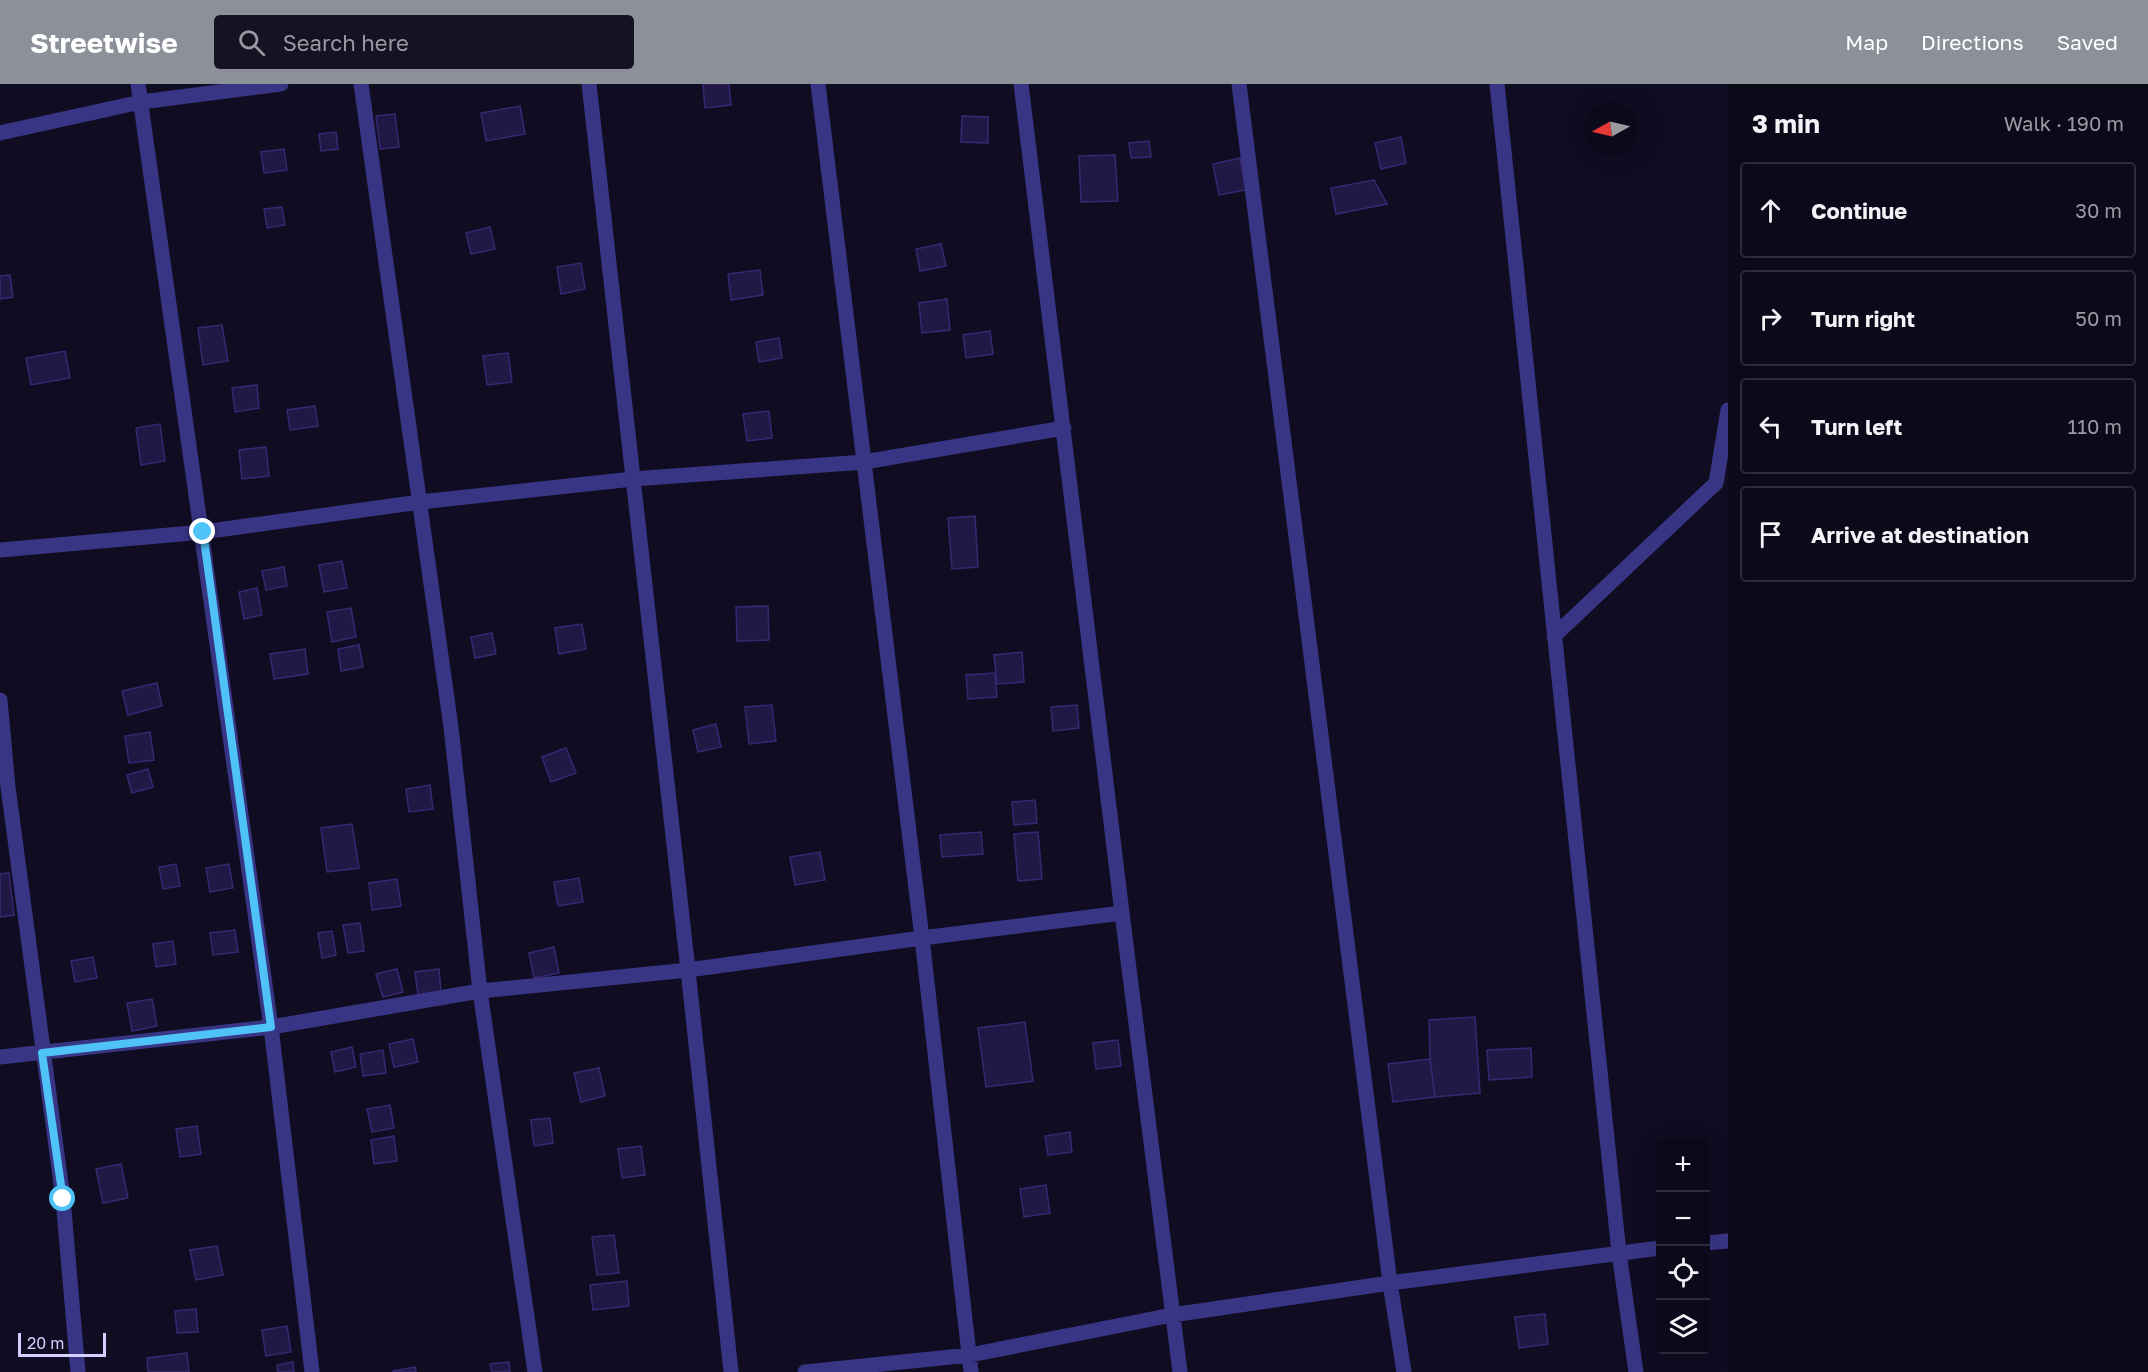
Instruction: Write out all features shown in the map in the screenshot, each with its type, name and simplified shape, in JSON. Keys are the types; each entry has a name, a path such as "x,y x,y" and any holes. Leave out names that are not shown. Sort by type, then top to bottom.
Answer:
{"street":[{"path":"138,84 271,1027 312,1372"},
{"path":"0,133 141,102 281,84"},
{"path":"361,84 451,727 480,991 535,1372"},
{"path":"589,84 731,1372"},
{"path":"818,84 922,938 971,1372"},
{"path":"1021,84 1180,1372"},
{"path":"1239,84 1390,1283 1404,1372"},
{"path":"1497,84 1619,1253 1636,1372"},
{"path":"1554,636 1716,483 1728,410"},
{"path":"0,550 203,532 420,502 633,479 864,462 1064,428"},
{"path":"0,700 8,787 63,1199 78,1372"},
{"path":"0,1057 271,1027 480,991 688,970 1122,913"},
{"path":"1710,1243 1728,1241"},
{"path":"805,1372 970,1355 1172,1315 1390,1283 1656,1248"}],"building":[{"path":"703,84 729,84 731,105 705,108"},
{"path":"520,106 525,134 486,141 481,113"},
{"path":"395,114 399,147 380,149 376,116"},
{"path":"962,116 988,117 988,143 961,142"},
{"path":"336,132 338,149 321,151 319,134"},
{"path":"1401,137 1406,163 1381,169 1375,143"},
{"path":"1149,141 1151,157 1131,158 1129,143"},
{"path":"284,149 287,170 264,173 261,152"},
{"path":"1115,155 1118,201 1081,202 1079,156"},
{"path":"1240,158 1246,190 1219,195 1213,164"},
{"path":"1374,180 1387,204 1336,214 1331,188"},
{"path":"282,207 285,225 267,228 264,209"},
{"path":"490,227 495,249 471,254 466,233"},
{"path":"941,244 946,266 920,271 916,249"},
{"path":"581,263 585,289 561,294 557,267"},
{"path":"760,270 763,295 731,300 728,274"},
{"path":"10,275 13,297 0,299 0,276"},
{"path":"947,299 950,330 922,333 919,303"},
{"path":"222,325 228,361 203,365 198,328"},
{"path":"990,331 993,354 966,358 963,335"},
{"path":"779,338 782,358 759,362 756,342"},
{"path":"65,351 70,378 31,385 26,358"},
{"path":"508,353 512,382 487,385 483,356"},
{"path":"257,385 259,408 235,412 232,388"},
{"path":"315,406 318,426 290,430 287,410"},
{"path":"769,411 772,438 747,441 743,414"},
{"path":"160,424 165,461 141,465 136,428"},
{"path":"266,447 269,476 242,479 239,450"},
{"path":"975,516 978,567 952,569 948,518"},
{"path":"342,561 347,588 324,592 319,565"},
{"path":"284,567 287,586 266,590 262,571"},
{"path":"257,588 262,615 244,619 239,592"},
{"path":"768,606 769,640 737,641 736,607"},
{"path":"351,608 356,637 332,642 327,612"},
{"path":"582,624 586,649 559,654 555,628"},
{"path":"492,633 496,654 475,658 471,637"},
{"path":"359,645 363,667 341,671 338,649"},
{"path":"305,649 308,674 274,679 270,654"},
{"path":"1022,652 1024,682 997,684 994,655"},
{"path":"995,673 997,697 968,699 966,675"},
{"path":"157,683 162,706 128,715 122,691"},
{"path":"772,705 776,741 749,744 745,707"},
{"path":"1077,705 1079,728 1053,731 1051,707"},
{"path":"716,724 721,747 698,752 693,730"},
{"path":"150,732 154,760 129,763 125,736"},
{"path":"566,748 576,773 551,782 542,757"},
{"path":"148,769 153,787 132,793 127,775"},
{"path":"430,785 433,809 409,812 406,789"},
{"path":"1035,800 1037,823 1014,825 1012,802"},
{"path":"352,824 359,868 327,872 321,828"},
{"path":"981,832 983,854 942,857 940,835"},
{"path":"1038,832 1042,879 1018,881 1014,834"},
{"path":"820,852 825,880 795,885 790,857"},
{"path":"176,864 180,886 163,889 159,867"},
{"path":"229,864 233,888 210,892 206,868"},
{"path":"9,873 14,915 0,917 0,874"},
{"path":"579,878 583,902 558,906 554,882"},
{"path":"397,879 401,906 372,910 369,883"},
{"path":"360,923 364,951 348,953 343,925"},
{"path":"235,930 238,952 213,955 210,933"},
{"path":"332,931 336,955 322,958 318,933"},
{"path":"173,941 176,964 156,967 153,944"},
{"path":"554,947 559,973 534,978 529,953"},
{"path":"93,957 97,978 75,982 71,961"},
{"path":"397,969 403,992 383,997 376,974"},
{"path":"439,969 441,992 418,995 415,972"},
{"path":"152,999 157,1026 132,1031 127,1003"},
{"path":"1475,1017 1480,1093 1435,1097 1430,1059 1429,1020"},
{"path":"1025,1022 1033,1081 986,1087 978,1028"},
{"path":"413,1039 418,1062 394,1067 389,1044"},
{"path":"1118,1040 1121,1066 1096,1069 1093,1043"},
{"path":"352,1047 356,1067 335,1072 331,1052"},
{"path":"1531,1048 1532,1077 1489,1080 1487,1050"},
{"path":"383,1050 386,1073 363,1076 360,1054"},
{"path":"1430,1059 1435,1097 1393,1102 1388,1064"},
{"path":"599,1068 605,1096 581,1102 574,1073"},
{"path":"390,1105 394,1128 372,1132 367,1109"},
{"path":"550,1118 553,1143 534,1146 531,1120"},
{"path":"197,1126 201,1154 180,1157 176,1129"},
{"path":"1070,1132 1072,1152 1048,1155 1045,1136"},
{"path":"394,1136 397,1161 374,1164 371,1140"},
{"path":"641,1146 645,1175 622,1178 618,1149"},
{"path":"121,1164 128,1198 103,1203 96,1169"},
{"path":"1046,1185 1050,1213 1024,1217 1020,1189"},
{"path":"614,1235 619,1273 597,1275 592,1237"},
{"path":"217,1246 223,1275 196,1280 190,1250"},
{"path":"627,1281 629,1306 593,1310 590,1285"},
{"path":"196,1309 198,1332 177,1333 175,1311"},
{"path":"1545,1314 1548,1344 1519,1348 1515,1317"},
{"path":"287,1326 291,1352 266,1356 262,1330"},
{"path":"187,1353 189,1372 148,1372 147,1358"},
{"path":"293,1362 294,1372 278,1372 277,1365"},
{"path":"509,1362 510,1372 492,1372 490,1364"},
{"path":"415,1367 416,1372 393,1372 393,1371"}],"route":[{"path":"63,1199 42,1053 271,1027 203,532"}]}
